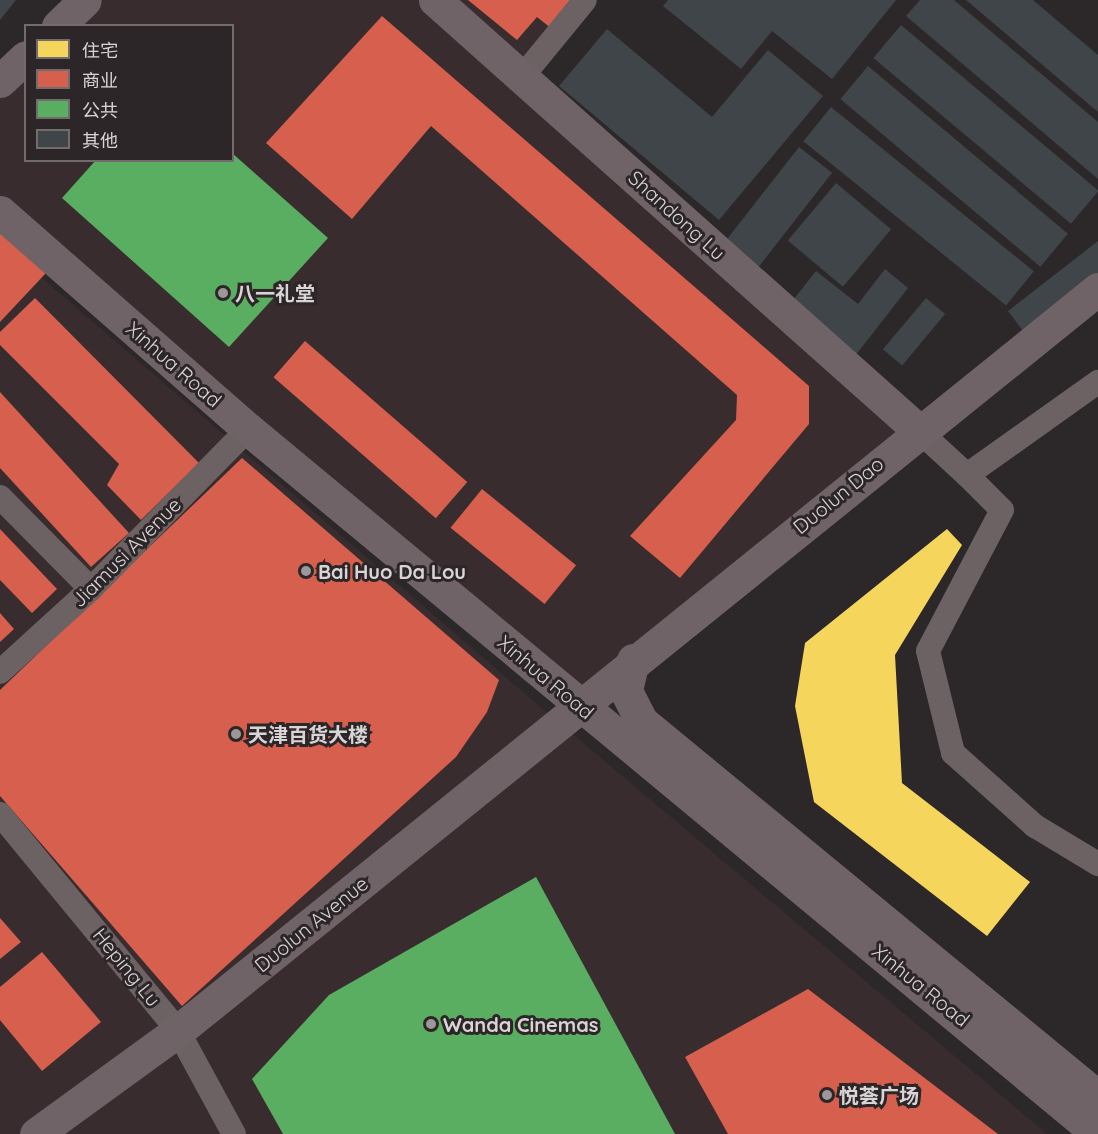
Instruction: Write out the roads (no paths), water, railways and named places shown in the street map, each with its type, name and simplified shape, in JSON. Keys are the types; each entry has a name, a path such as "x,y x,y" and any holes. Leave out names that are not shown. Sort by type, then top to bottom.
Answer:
{"street":[{"path":"60,24 85,0"},
{"name":"Shandong Lu","path":"435,0 918,430"},
{"path":"522,77 585,0"},
{"path":"0,81 24,59"},
{"name":"Xinhua Road","path":"0,212 248,429 1098,1134"},
{"name":"Duolun Dao","path":"581,706 633,660 918,430 1098,289"},
{"path":"968,475 1098,382"},
{"name":"Jiamusi Avenue","path":"0,672 91,589 248,429"},
{"path":"918,430 968,475 1002,510 928,651 953,753 1035,826 1098,864"},
{"path":"0,497 91,589"},
{"name":"Xinhua Road","path":"633,660 626,691 641,721 1098,1097"},
{"name":"Duolun Avenue","path":"36,1134 178,1031 581,706"},
{"name":"Heping Lu","path":"0,814 178,1031 234,1134"}],"place":[{"name":"八一礼堂","path":"223,293"},
{"name":"Bai Huo Da Lou","path":"306,571"},
{"name":"天津百货大楼","path":"236,734"},
{"name":"Wanda Cinemas","path":"431,1024"},
{"name":"悦荟广场","path":"827,1095"}]}
